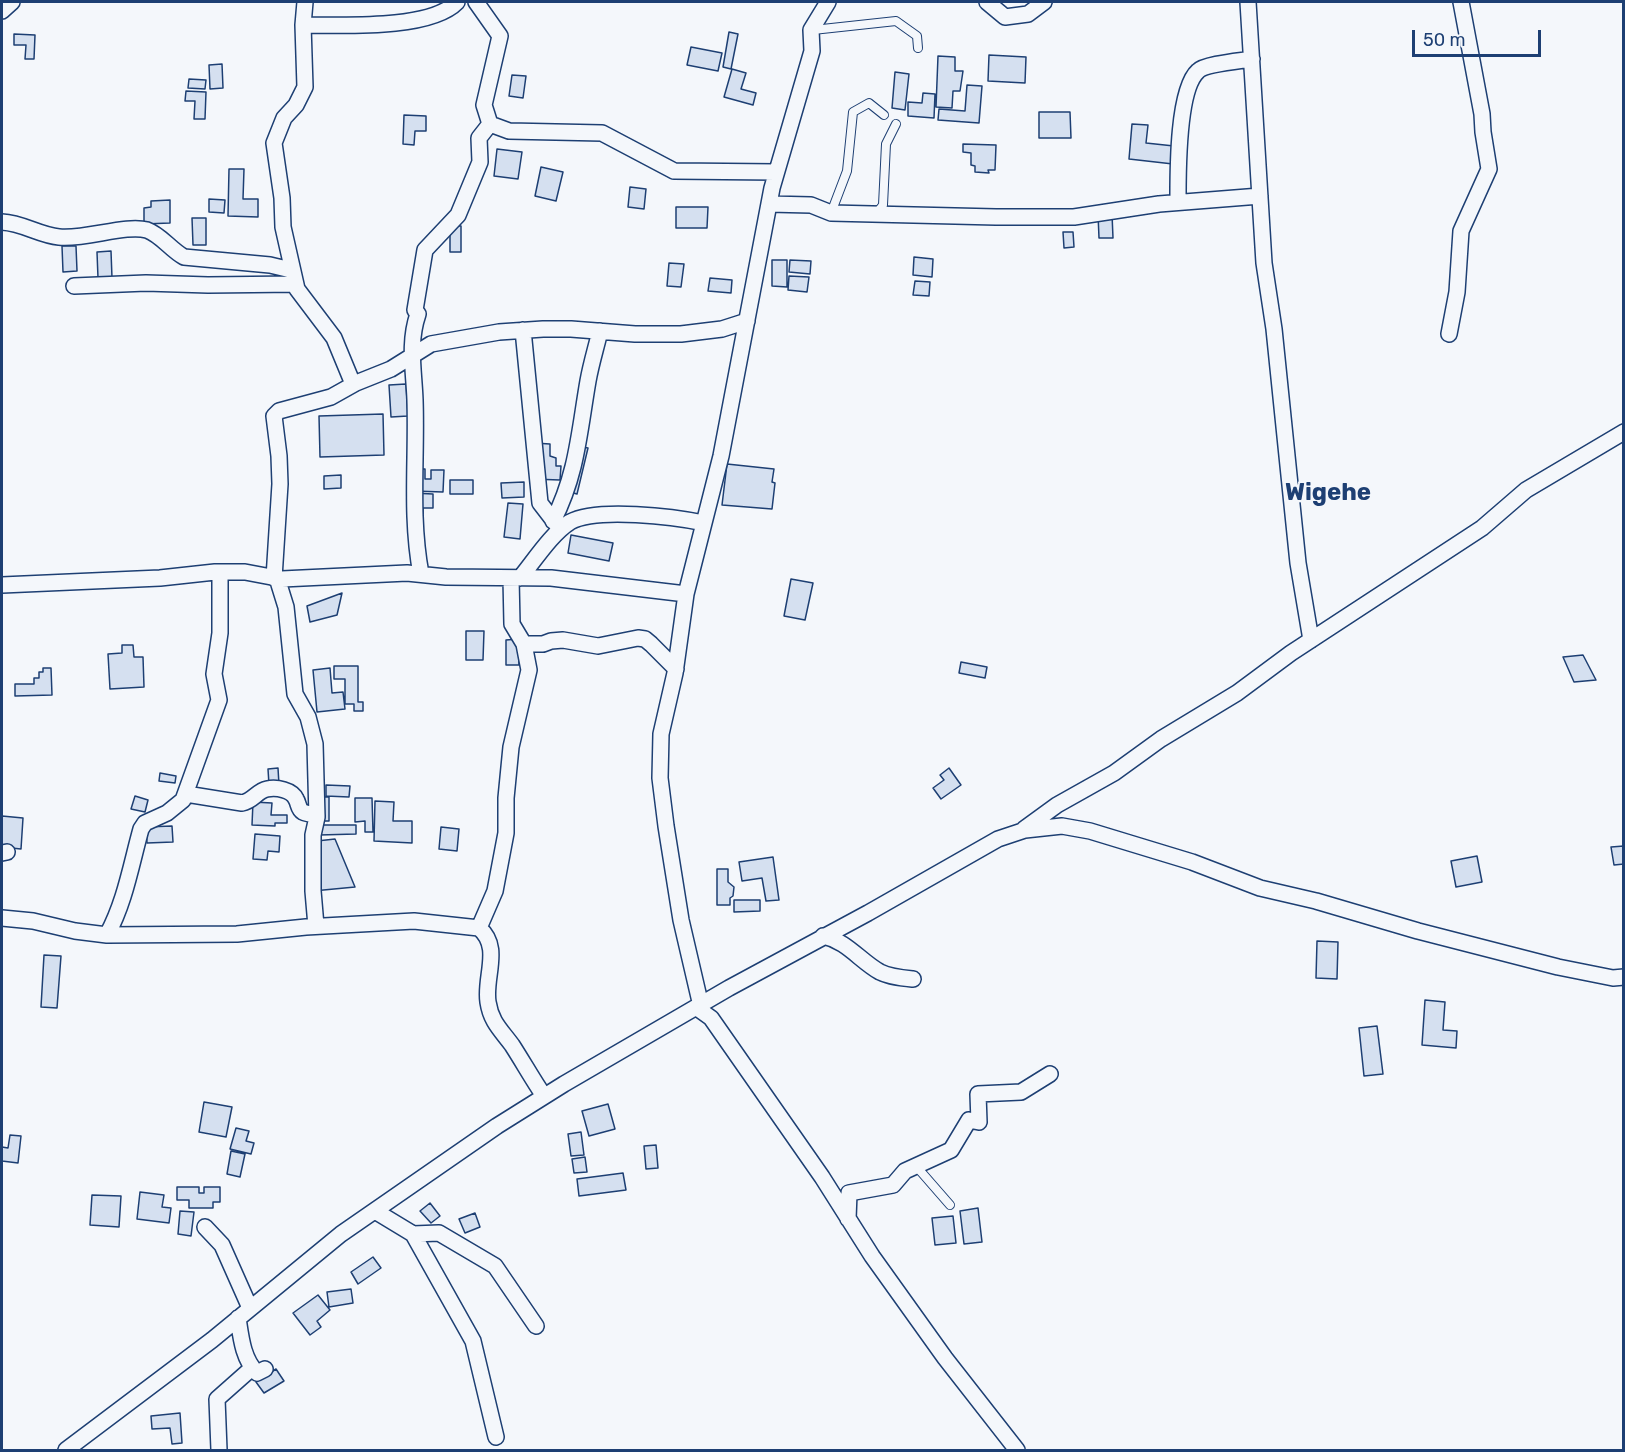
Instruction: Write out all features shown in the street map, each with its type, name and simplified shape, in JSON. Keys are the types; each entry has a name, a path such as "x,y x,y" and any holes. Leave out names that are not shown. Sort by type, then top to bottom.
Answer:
{"street":[{"path":"2,11 12,2"},
{"path":"305,2 304,87 296,105 284,118 274,143 282,198 283,228 294,277 334,338 353,384"},
{"path":"303,25 375,24 418,20 440,14 457,2"},
{"path":"476,2 500,36 484,105 490,124"},
{"path":"828,2 811,30 812,51 776,172 721,456 686,594 676,669 661,734 660,778 666,826 681,920 699,1007 711,1018 822,1178 872,1256 945,1358 1017,1450"},
{"path":"987,2 1005,17 1028,14 1044,2"},
{"path":"1248,2 1264,263 1274,329 1298,563 1311,640"},
{"path":"1449,334 1458,292 1461,231 1489,169 1482,114 1461,2"},
{"path":"1179,202 1178,143 1188,91 1195,75 1203,68 1252,59"},
{"path":"490,124 509,131 602,133 674,171 776,172"},
{"path":"421,574 415,526 415,399 411,356 414,327 418,314 415,310 425,250 458,215 480,162 479,138 490,124"},
{"path":"769,204 810,205 831,213 1074,217 1179,202 1260,196"},
{"path":"2,222 19,224 46,235 62,238 135,229 146,230 155,234 184,257 270,265 294,277"},
{"path":"74,286 146,283 208,285 294,277"},
{"path":"316,926 313,891 313,835 317,815 314,737 308,717 296,694 286,607 276,578 280,484 274,417 279,411 331,397 353,384 391,369 431,344 523,330 571,329 635,334 681,334 722,329 747,321"},
{"path":"523,330 540,503 557,525"},
{"path":"479,928 495,891 506,833 506,798 511,747 529,670 524,644 512,624 515,578 557,525 577,459 588,378 600,331"},
{"path":"1021,831 1057,805 1114,773 1161,740 1237,693 1311,640 1482,528 1526,490 1623,432"},
{"path":"557,525 586,517 638,514 681,518 704,523"},
{"path":"2,585 160,578 220,572 245,572 276,578 379,573 561,579 686,594"},
{"path":"107,935 116,919 141,829 145,823 167,813 183,800 219,700 214,674 220,633 220,572"},
{"path":"524,644 543,644 552,640 563,640 598,646 638,638 645,639 676,669"},
{"path":"186,794 242,803 249,802 262,791 277,789 292,793 296,797 300,810 304,813 317,815"},
{"path":"66,1450 152,1388 341,1234 544,1096 823,936 998,839 1021,831 1062,826 1090,831 1192,862 1260,888 1558,967 1613,978 1623,977"},
{"path":"2,918 107,935 237,934 316,926 414,921 479,928 490,943 488,1001 495,1026 512,1046 544,1096"},
{"path":"823,936 834,938 844,944 871,966 886,974 913,979"},
{"path":"848,1219 849,1193 893,1185 905,1171 951,1150 969,1120 980,1122 978,1094 1021,1092 1050,1074"},
{"path":"375,1211 413,1234 473,1341 496,1437"},
{"path":"205,1227 222,1245 244,1313 242,1344 259,1368 217,1399 219,1450"},
{"path":"413,1234 439,1233 495,1266 536,1326"}],"lane":[{"path":"811,30 896,21 917,36 918,48"},
{"path":"831,213 847,171 853,112 868,103 884,116"},
{"path":"876,214 883,205 886,144 896,123"},
{"path":"916,1166 950,1205"}],"building":[{"path":"729,32 738,34 731,69 723,67"},
{"path":"14,34 35,35 34,59 25,59 26,45 14,45"},
{"path":"691,47 722,53 718,71 687,65"},
{"path":"989,55 1026,57 1025,83 988,81"},
{"path":"938,56 955,57 955,71 963,71 960,91 953,91 952,108 936,107"},
{"path":"222,64 223,88 210,89 209,65"},
{"path":"732,69 746,73 741,89 756,93 753,105 724,97"},
{"path":"895,72 909,74 905,110 892,108"},
{"path":"512,75 526,76 523,98 509,96"},
{"path":"189,79 206,80 205,89 188,88"},
{"path":"967,85 982,86 979,123 938,120 939,109 965,111"},
{"path":"186,91 206,92 205,119 194,119 195,101 185,101"},
{"path":"923,93 935,94 934,118 908,116 908,102 922,103"},
{"path":"1039,112 1070,112 1071,138 1039,138"},
{"path":"404,115 426,116 426,131 415,131 414,145 403,144"},
{"path":"1132,124 1148,125 1146,143 1174,146 1173,164 1129,159"},
{"path":"963,144 996,145 995,170 988,170 989,173 975,172 975,166 971,165 971,153 963,152"},
{"path":"497,149 522,152 518,179 494,176"},
{"path":"541,167 563,172 556,201 535,196"},
{"path":"229,169 244,169 243,199 258,199 258,217 228,216"},
{"path":"630,187 646,189 644,209 628,207"},
{"path":"209,199 225,200 224,213 209,212"},
{"path":"170,200 170,223 144,224 144,208 151,207 151,201"},
{"path":"676,207 708,207 707,228 676,228"},
{"path":"1098,214 1112,214 1113,238 1099,238"},
{"path":"192,218 206,218 206,245 193,245"},
{"path":"450,225 461,226 461,252 450,252"},
{"path":"1063,232 1073,232 1074,247 1064,248"},
{"path":"62,246 76,246 77,271 63,272"},
{"path":"111,251 112,278 98,278 97,252"},
{"path":"914,257 933,259 932,277 913,275"},
{"path":"772,260 787,260 787,287 772,286"},
{"path":"790,260 811,261 810,274 789,272"},
{"path":"669,263 684,264 681,287 667,286"},
{"path":"789,276 809,277 807,292 788,290"},
{"path":"710,278 732,280 731,293 708,291"},
{"path":"915,281 930,282 929,296 913,295"},
{"path":"406,384 408,416 391,417 389,385"},
{"path":"383,414 384,455 320,457 319,416"},
{"path":"534,443 550,444 550,456 556,458 556,466 561,466 560,480 532,479"},
{"path":"577,446 588,448 577,494 566,491"},
{"path":"727,464 774,469 772,509 722,505"},
{"path":"414,469 425,469 425,479 431,479 431,470 444,470 443,492 413,491"},
{"path":"341,475 341,488 324,489 324,476"},
{"path":"450,480 473,480 473,494 450,494"},
{"path":"524,482 524,497 502,498 501,483"},
{"path":"412,493 433,494 433,508 423,508 423,514 412,514"},
{"path":"508,503 523,504 520,539 504,537"},
{"path":"571,535 613,543 609,561 568,553"},
{"path":"791,579 813,583 805,620 784,616"},
{"path":"342,593 337,615 310,622 307,606"},
{"path":"466,631 484,631 483,660 466,660"},
{"path":"518,639 519,665 506,665 506,640"},
{"path":"122,645 133,645 134,657 143,657 144,687 110,689 108,654 122,653"},
{"path":"1583,655 1596,680 1574,682 1563,657"},
{"path":"961,662 987,667 985,678 959,673"},
{"path":"334,666 358,666 358,702 363,702 363,711 354,711 354,704 345,704 345,679 334,679"},
{"path":"43,668 51,668 52,695 15,696 15,684 34,684 34,678 39,678 39,672 43,672"},
{"path":"330,668 332,693 343,692 345,709 317,712 313,670"},
{"path":"278,768 279,785 269,785 268,769"},
{"path":"949,768 961,785 941,799 933,788 944,780 940,775"},
{"path":"160,773 176,776 175,783 159,781"},
{"path":"326,785 350,786 349,797 326,796"},
{"path":"135,796 148,800 145,812 131,809"},
{"path":"321,797 329,797 329,821 320,821"},
{"path":"355,798 372,798 373,832 365,832 365,821 355,822"},
{"path":"375,801 394,802 393,821 412,821 412,843 374,841"},
{"path":"253,802 272,803 271,815 287,815 287,823 275,823 275,826 252,825"},
{"path":"2,816 23,818 21,849 2,847"},
{"path":"319,825 356,825 356,834 319,835"},
{"path":"172,826 173,842 147,843 146,827"},
{"path":"441,827 459,829 457,851 439,849"},
{"path":"255,834 280,836 279,852 268,851 267,860 253,859"},
{"path":"335,839 355,887 313,891 308,842"},
{"path":"1624,846 1624,864 1614,865 1611,847"},
{"path":"1477,856 1482,882 1456,887 1451,861"},
{"path":"773,857 779,900 766,901 762,878 742,881 739,862"},
{"path":"717,869 728,869 728,882 734,887 730,905 717,905"},
{"path":"734,900 760,900 760,911 734,912"},
{"path":"1317,941 1338,942 1337,979 1316,978"},
{"path":"44,955 61,956 57,1008 41,1007"},
{"path":"1425,1000 1445,1002 1443,1030 1457,1031 1456,1048 1422,1045"},
{"path":"1377,1026 1383,1074 1364,1076 1359,1028"},
{"path":"204,1102 232,1107 226,1137 199,1132"},
{"path":"608,1104 615,1129 589,1136 582,1111"},
{"path":"236,1128 249,1131 246,1141 254,1143 251,1154 230,1149"},
{"path":"581,1132 584,1155 571,1156 568,1134"},
{"path":"10,1135 21,1136 18,1163 2,1161 2,1147 8,1148"},
{"path":"656,1145 658,1168 646,1169 644,1146"},
{"path":"231,1151 245,1154 240,1177 227,1174"},
{"path":"585,1157 587,1172 574,1173 572,1159"},
{"path":"623,1173 626,1190 579,1196 577,1179"},
{"path":"177,1187 199,1187 199,1193 204,1193 204,1187 220,1187 220,1202 213,1202 213,1208 189,1208 189,1200 177,1200"},
{"path":"140,1192 164,1195 162,1207 171,1208 169,1223 137,1219"},
{"path":"92,1195 121,1196 119,1227 90,1225"},
{"path":"430,1203 440,1216 431,1223 420,1211"},
{"path":"978,1208 982,1242 964,1244 960,1211"},
{"path":"180,1211 194,1212 191,1236 178,1234"},
{"path":"475,1213 480,1227 465,1233 459,1219"},
{"path":"953,1216 956,1243 935,1245 932,1218"},
{"path":"373,1257 381,1268 358,1284 351,1272"},
{"path":"351,1289 353,1303 329,1307 327,1292"},
{"path":"318,1295 330,1310 317,1321 321,1327 310,1335 293,1313"},
{"path":"276,1369 284,1381 264,1393 256,1382"},
{"path":"180,1413 182,1443 172,1444 170,1428 152,1429 151,1416"}],"district":[{"name":"Wigehe","path":"1328,493"}]}
